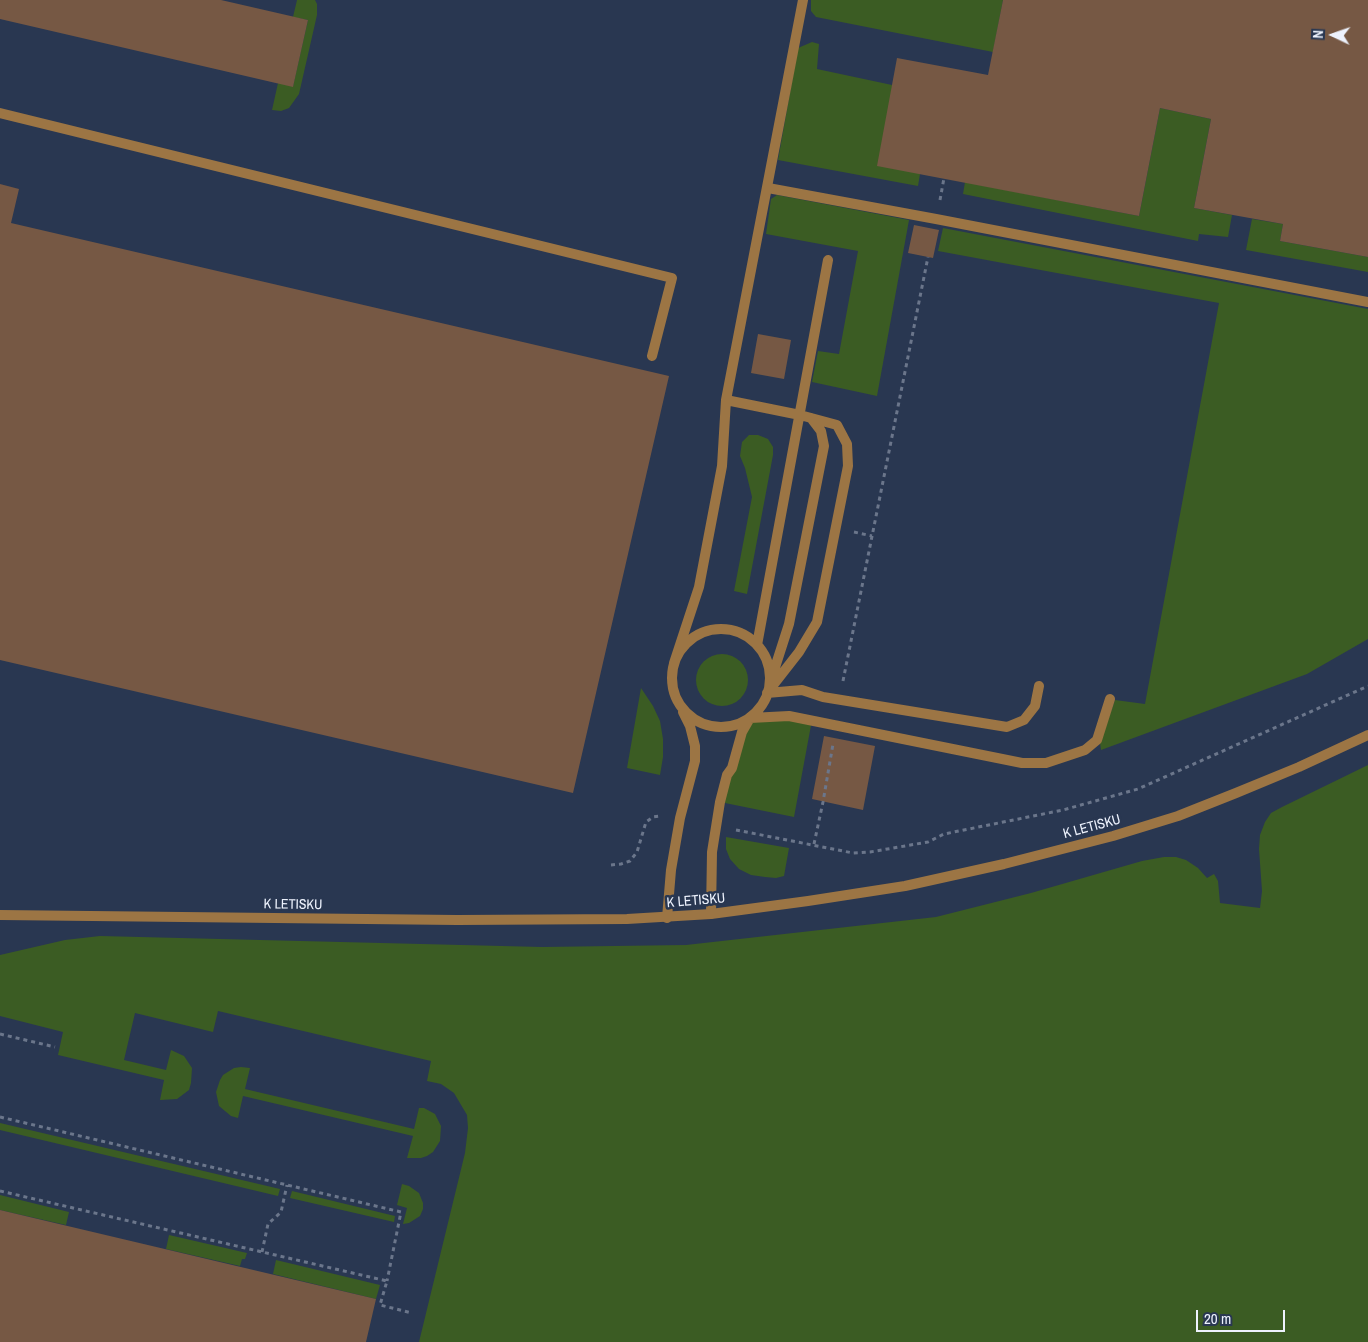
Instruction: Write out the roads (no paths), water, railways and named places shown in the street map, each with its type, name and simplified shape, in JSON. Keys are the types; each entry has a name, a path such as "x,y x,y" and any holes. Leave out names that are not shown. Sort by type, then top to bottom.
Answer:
{"street":[{"path":"667,918 671,870 680,818 695,761 695,746 690,726 674,693 672,678 674,662 701,578 722,466 726,400 803,0"},
{"path":"0,113 672,278 652,356"},
{"path":"768,188 1368,302"},
{"path":"757,645 828,260"},
{"path":"726,400 800,415 837,425 847,444 848,466 817,622 799,652 767,693"},
{"path":"711,914 712,852 720,802 727,775 732,768 742,732 750,718 760,707 767,693 789,624 824,446 821,431 811,418"},
{"path":"674,662 682,648 695,636 711,630 728,630 744,635 757,645 766,660 770,676 767,693"},
{"path":"767,693 802,690 839,700 1008,727 1024,720 1029,714 1035,706 1039,686"},
{"path":"681,707 692,718 705,725 716,727 736,725 750,718 789,716 1022,763 1046,763 1085,750 1097,740 1110,699"},
{"name":"K LETISKU","path":"0,915 457,920 667,918 711,914 905,886 1004,864 1113,836 1178,816 1299,767 1368,735"}]}
